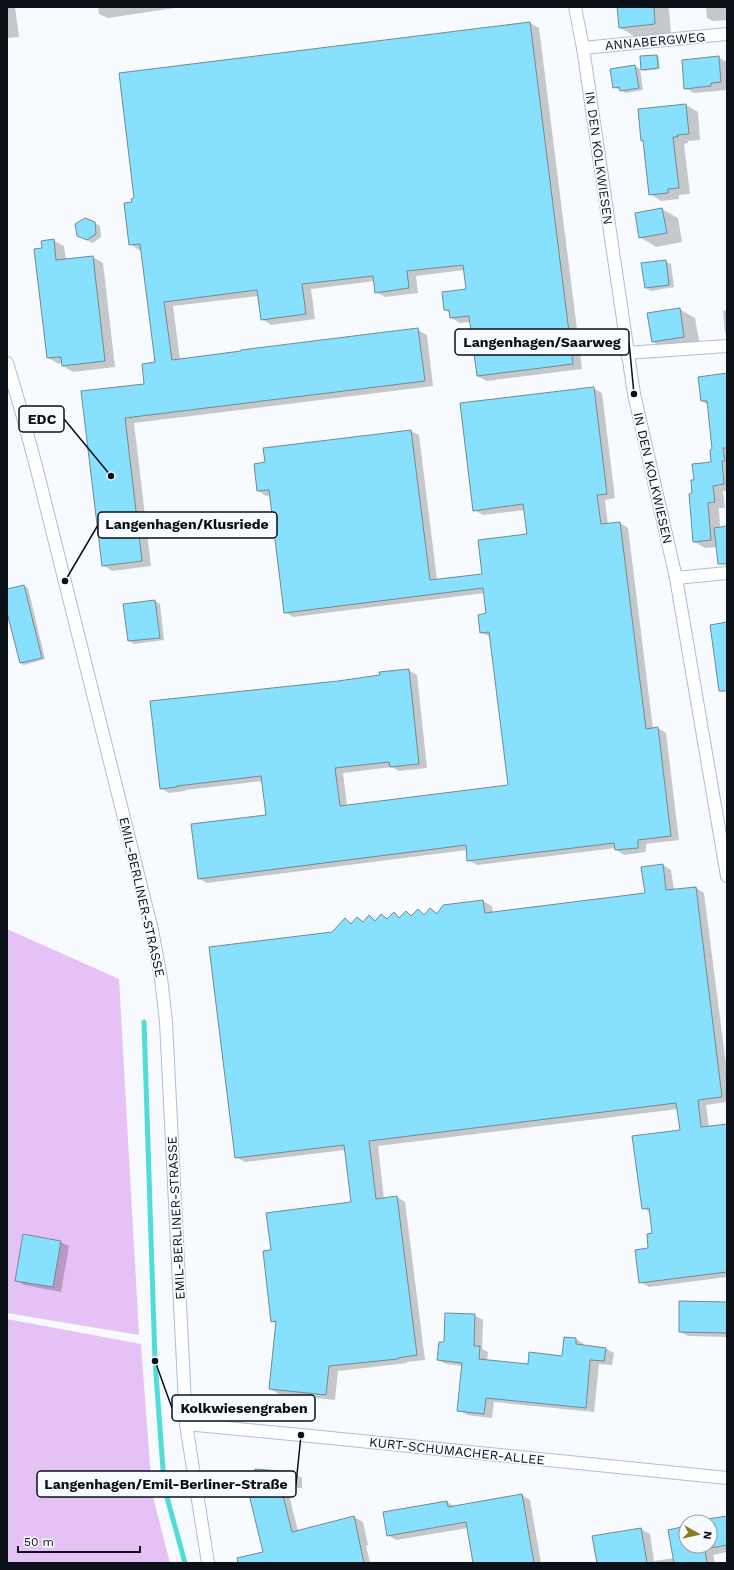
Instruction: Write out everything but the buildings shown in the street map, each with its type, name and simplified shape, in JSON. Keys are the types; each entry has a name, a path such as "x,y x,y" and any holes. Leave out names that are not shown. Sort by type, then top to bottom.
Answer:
{"street":[{"name":"IN DEN KOLKWIESEN","path":"575,7 583,48 634,394 676,578 724,839 727,876"},
{"name":"ANNABERGWEG","path":"583,48 727,34"},
{"path":"627,353 727,346"},
{"name":"EMIL-BERLINER-STRASSE","path":"7,363 21,410 65,581 152,930 161,978 166,1022 170,1083 186,1424 208,1563"},
{"path":"676,578 727,573"},
{"name":"KURT-SCHUMACHER-ALLEE","path":"186,1424 727,1478"}],"shaded area":[{"path":"7,929 119,979 139,1335 7,1313"},
{"path":"7,1319 141,1344 152,1493 170,1563 7,1563"}],"waterway":[{"path":"144,1022 155,1361 163,1469 165,1490 185,1563"}],"place":[{"name":"Langenhagen/Saarweg","path":"634,394"},
{"name":"EDC","path":"111,476"},
{"name":"Langenhagen/Klusriede","path":"65,581"},
{"name":"Kolkwiesengraben","path":"155,1361"},
{"name":"Langenhagen/Emil-Berliner-Straße","path":"301,1435"}]}
